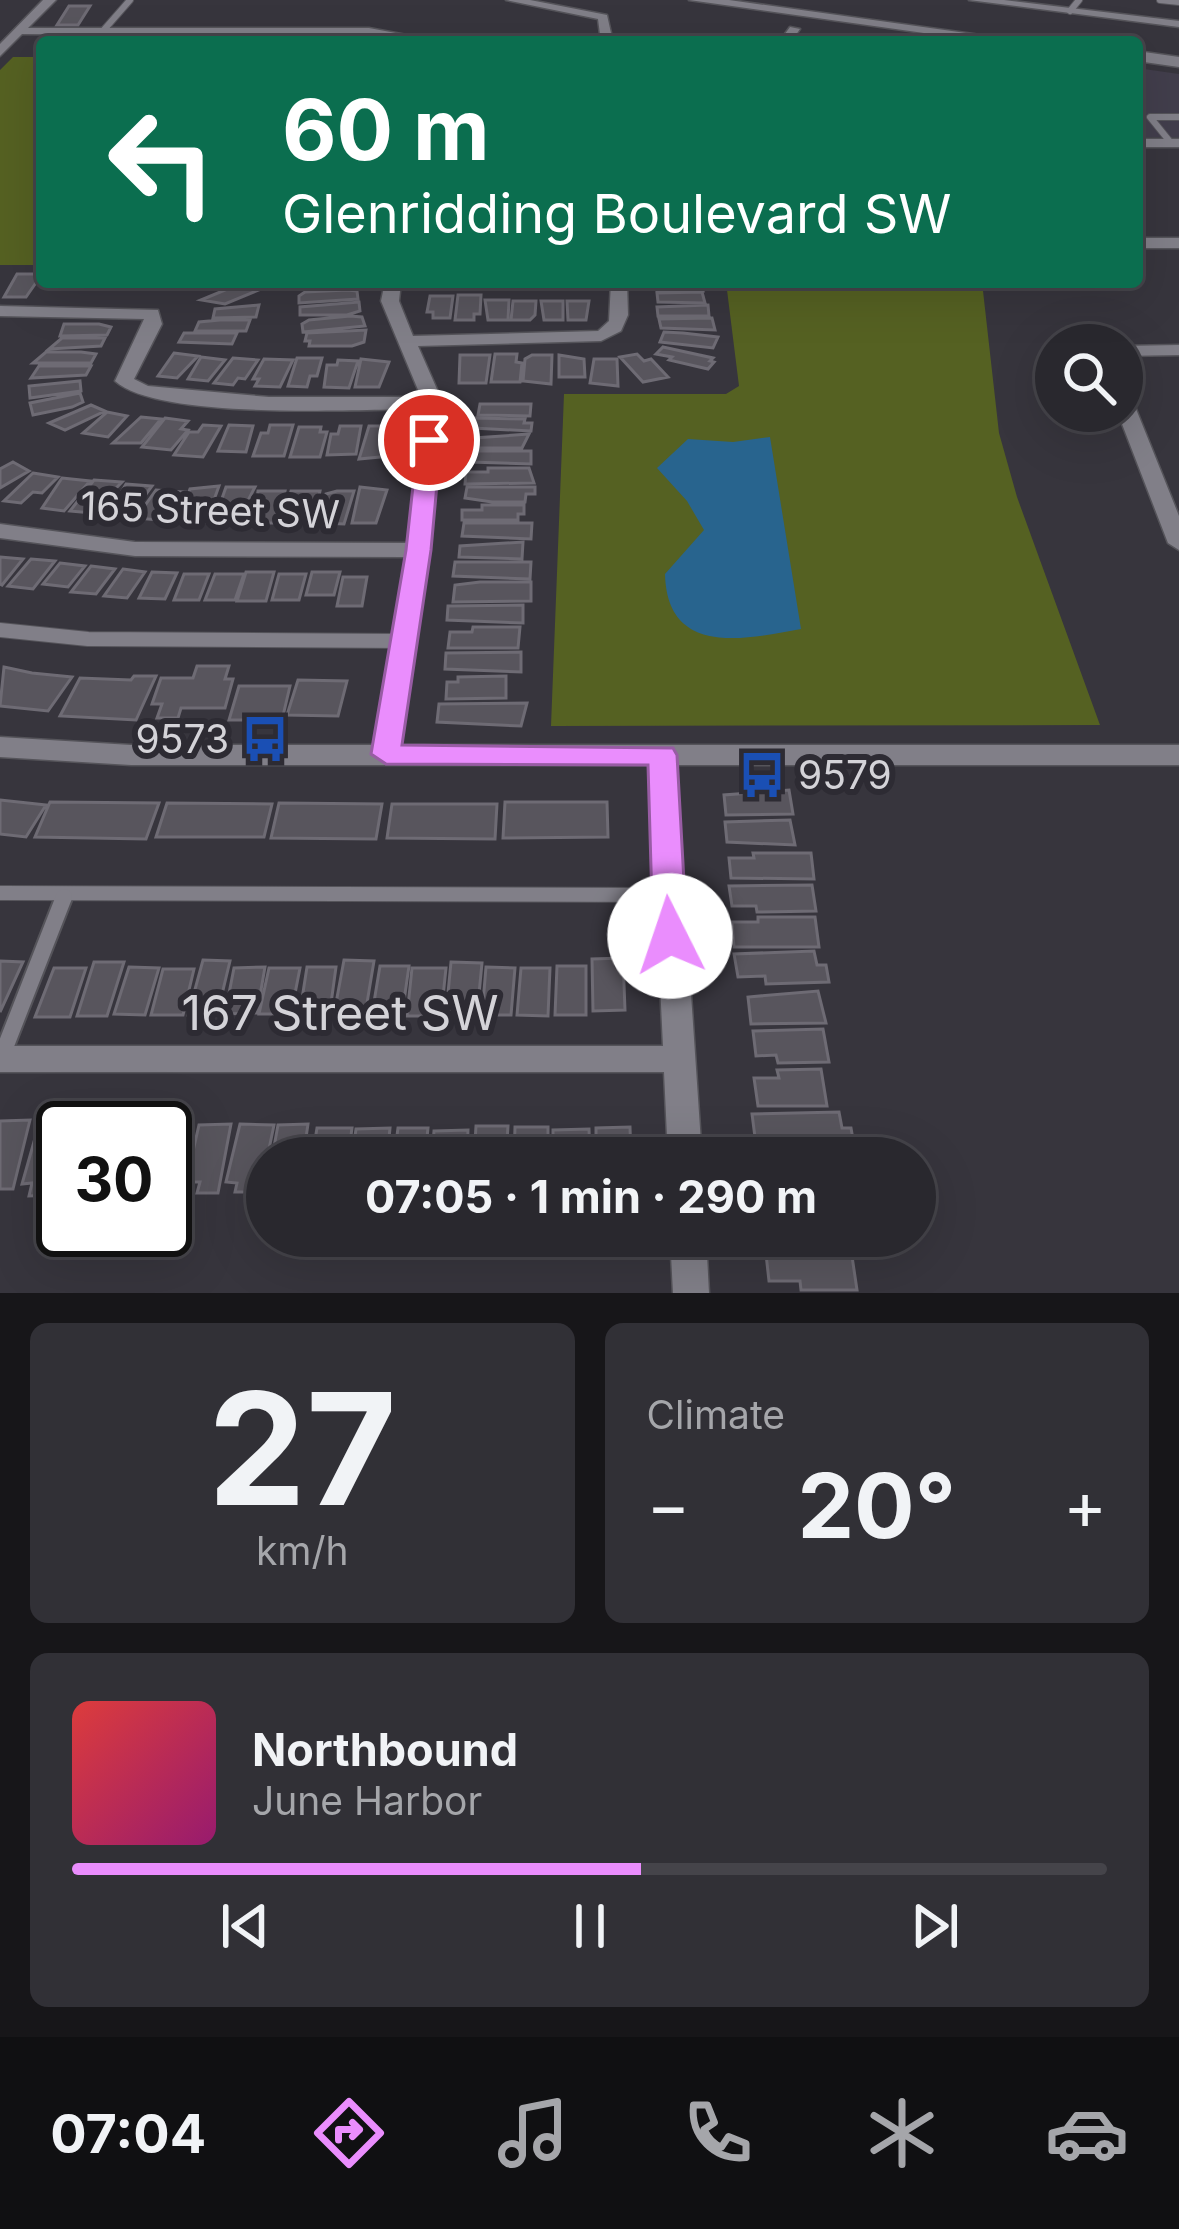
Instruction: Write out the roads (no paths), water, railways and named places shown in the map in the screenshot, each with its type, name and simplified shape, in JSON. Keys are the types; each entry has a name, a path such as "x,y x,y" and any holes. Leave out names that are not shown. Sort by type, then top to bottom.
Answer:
{"main road":[{"path":"696,0 976,36"},
{"path":"1143,57 1176,62"}],"street":[{"path":"0,52 50,0"},
{"path":"512,0 603,17 607,36"},
{"path":"975,0 1075,6 1179,24"},
{"path":"789,36 794,29"},
{"path":"20,32 369,32 397,36"},
{"path":"1143,143 1175,143"},
{"path":"1143,243 1179,243"},
{"path":"386,754 419,550 433,403 390,301 392,288"},
{"path":"410,341 586,339 613,332 620,323 619,288"},
{"path":"0,311 152,314 153,324 124,381 146,393 250,402 433,403"},
{"path":"1143,351 1179,350"},
{"path":"1135,432 1179,543"},
{"name":"165 Street SW","path":"0,531 135,549 419,550"},
{"path":"0,747 131,755 1179,755"},
{"path":"662,755 684,1137"},
{"name":"167 Street SW","path":"0,1059 681,1059"},
{"path":"689,1257 691,1293"}],"lane":[{"path":"102,32 130,0"},
{"path":"1160,0 1179,2"},
{"path":"1175,143 1150,117 1179,118"},
{"path":"0,630 151,641 405,641"},
{"path":"0,893 667,895"},
{"path":"0,1059 65,895"}],"water":[{"path":"770,437 801,629 733,638 694,630 679,619 669,600 665,574 704,530 687,501 657,468 688,439 733,442"}],"place":[{"name":"9573","path":"265,739"},
{"name":"9579","path":"762,775"}]}
